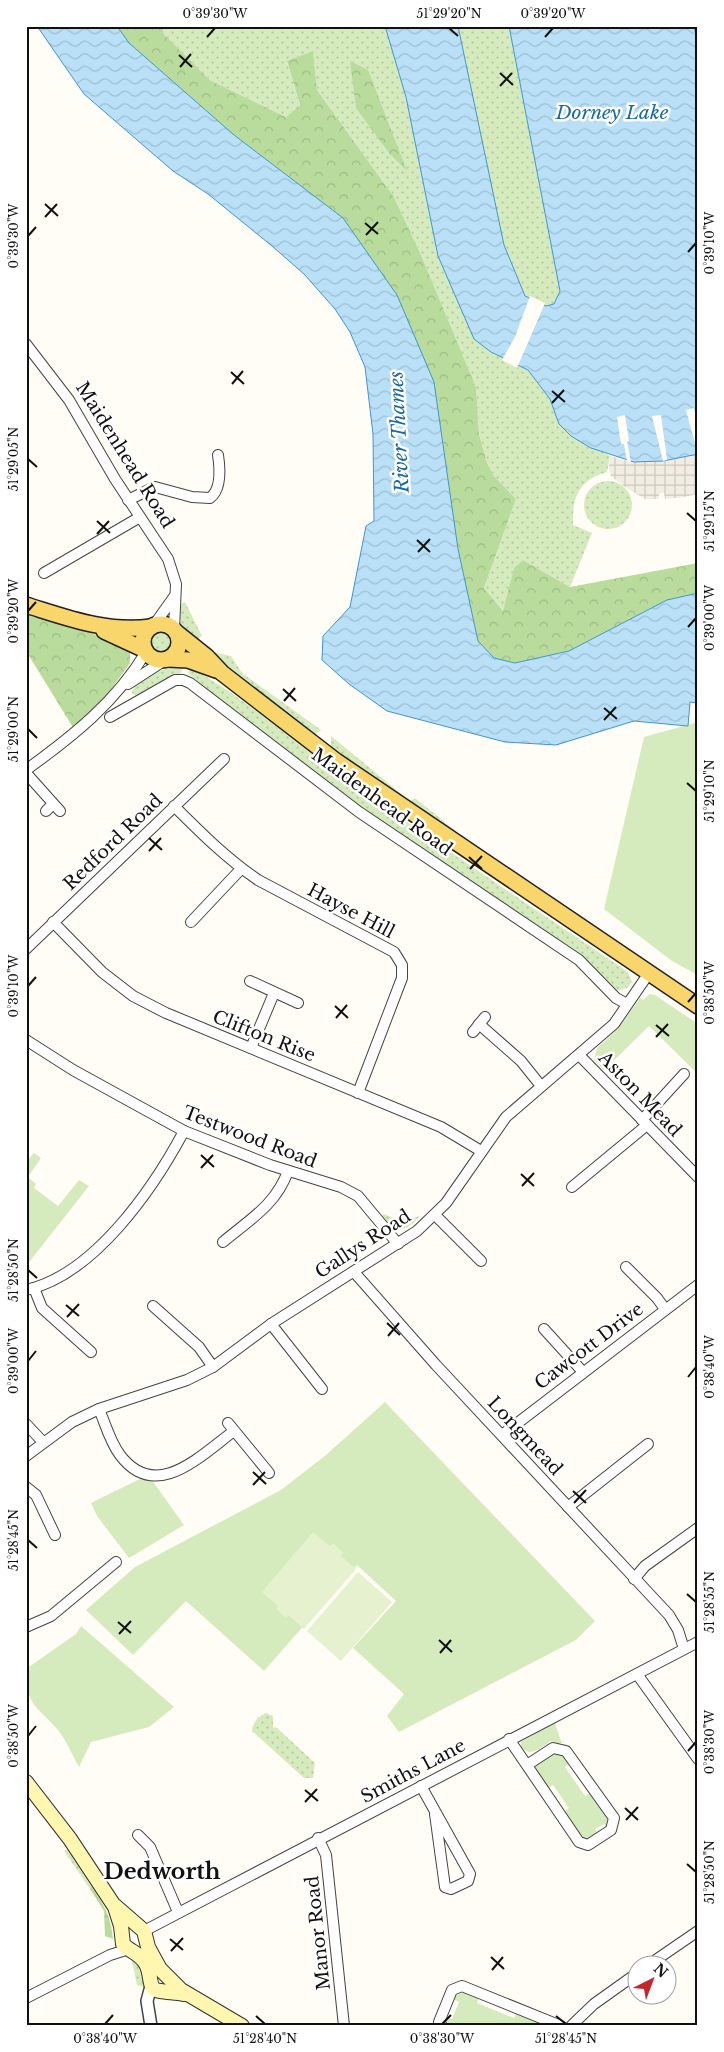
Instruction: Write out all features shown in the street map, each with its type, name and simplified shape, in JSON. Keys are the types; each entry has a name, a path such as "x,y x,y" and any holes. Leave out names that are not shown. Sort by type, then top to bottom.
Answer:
{"main road":[{"path":"26,605 86,623 122,629 165,624 175,630 180,642 179,648 166,659 154,659 146,651 86,623"},
{"path":"146,651 144,637 153,626"},
{"name":"Maidenhead Road","path":"175,630 206,656 222,673 336,761 698,1006"},
{"name":"Maidenhead Road","path":"166,659 195,661 222,673"},
{"path":"26,1782 70,1839 113,1904 142,1933 160,1969 160,1983"},
{"path":"113,1904 127,1943 146,1962 160,1983 190,1996 236,2024"},
{"path":"127,1943 128,1928 142,1933"},
{"path":"127,1943 141,1948 142,1933"}],"street":[{"name":"Maidenhead Road","path":"26,344 69,400 128,500 171,565 175,578 175,630"},
{"path":"128,500 155,487 192,497 210,498 215,493 218,484 218,455"},
{"path":"44,573 140,518"},
{"path":"153,626 175,594"},
{"path":"122,688 146,651"},
{"path":"53,809 26,772 72,737 122,688 166,659"},
{"name":"Maidenhead Road","path":"110,717 175,680 183,680 190,683 359,812 575,957 616,998 627,1004"},
{"path":"122,688 134,703"},
{"name":"Redford Road","path":"26,949 224,759"},
{"name":"Hayse Hill","path":"174,806 220,852 241,869 258,880 394,952 402,965 402,978 358,1093"},
{"path":"196,921 241,869"},
{"name":"Clifton Rise","path":"53,922 102,972 133,996 166,1013 442,1127 481,1151"},
{"name":"Gallys Road","path":"26,1456 72,1422 99,1409 186,1380 213,1368 271,1324 398,1244 434,1216 446,1203 506,1117 614,1024 650,973"},
{"path":"250,981 298,1003"},
{"path":"251,1048 274,993"},
{"path":"479,1024 521,1061 541,1086"},
{"name":"Testwood Road","path":"27,1041 73,1070 184,1131 288,1171 341,1187 358,1196 398,1244"},
{"name":"Aston Mead","path":"579,1055 698,1177"},
{"path":"572,1187 644,1122 673,1080 684,1074"},
{"path":"91,1352 42,1308 30,1289 58,1279 91,1256 166,1166 184,1131"},
{"path":"223,1242 234,1238 274,1199 282,1187 288,1171"},
{"path":"434,1216 481,1261"},
{"path":"626,1267 657,1298 665,1309"},
{"name":"Longmead","path":"354,1272 436,1365 668,1615 678,1630 684,1649"},
{"name":"Cawcott Drive","path":"502,1434 698,1285"},
{"path":"153,1306 199,1347 213,1368"},
{"path":"271,1324 322,1390"},
{"path":"544,1329 583,1372"},
{"path":"99,1409 119,1454 133,1468 151,1476 176,1473 231,1427 258,1464 269,1472"},
{"path":"26,1424 43,1442"},
{"path":"568,1507 648,1444"},
{"path":"26,1486 36,1495 55,1535"},
{"path":"634,1578 646,1566 698,1528"},
{"path":"26,1627 50,1616 116,1562"},
{"name":"Smiths Lane","path":"142,1933 318,1838 698,1642"},
{"path":"637,1674 698,1759"},
{"path":"510,1739 527,1765 579,1842 588,1845 611,1830 614,1818 566,1751 554,1748 527,1765"},
{"path":"421,1786 470,1874 468,1881 451,1889 445,1887 435,1814"},
{"path":"138,1835 150,1847 178,1912"},
{"name":"Manor Road","path":"318,1838 326,1856 344,2026"},
{"path":"665,1954 698,1931"},
{"path":"26,1998 110,1954 127,1943"},
{"path":"571,2026 594,2004 626,1981"},
{"path":"151,2026 148,2007 160,1983"},
{"path":"442,2026 439,2022 452,1990 462,1986 561,2026"}],"green space":[{"path":"117,26 162,26 164,34 210,80 286,117 300,105 287,61 313,51 317,90 394,197 421,255 476,387 479,434 487,463 494,476 516,499 484,588 503,611 514,568 523,560 570,587 698,563 698,593 667,600 569,651 515,663 494,658 478,641 458,549 434,382 343,218 234,135 129,43"},
{"path":"162,26 385,26 406,97 438,256 491,352 528,370 550,399 559,424 571,436 610,456 607,472 597,475 584,485 576,498 573,525 592,533 570,587 523,560 514,568 504,612 484,588 516,499 494,476 487,463 479,434 476,387 421,255 394,197 317,90 313,52 287,62 300,105 286,117 210,80 164,34"},
{"path":"458,26 509,26 560,291 554,304 546,306 525,296 504,245"},
{"path":"350,61 368,70 407,171 389,153 356,108"},
{"path":"608,481 617,483 625,488 630,496 632,505 630,514 625,522 617,527 608,529 599,527 591,522 586,514 584,505 586,496 591,488 599,483"},
{"path":"185,602 202,636 195,640 180,622 180,605"},
{"path":"26,612 87,631 130,651 130,663 95,712 74,729 26,651"},
{"path":"162,629 171,633 175,642 171,651 162,655 153,651 149,642 153,633"},
{"path":"208,651 231,656 242,673 321,730 314,736"},
{"path":"184,664 181,673 164,680 136,696 132,693 139,682 146,678 162,670"},
{"path":"191,668 245,702 329,767 478,871 628,972 632,982 627,988 616,991 582,955 355,803 200,685 188,673"},
{"path":"698,722 698,975 672,961 604,909 644,737"},
{"path":"331,736 410,801 415,798 469,842 331,747"},
{"path":"650,994 655,995 698,1024 698,1074 649,1026 604,1070 594,1060 597,1048 618,1029 640,998 643,1000"},
{"path":"34,1153 41,1158 28,1177 36,1184 34,1188 58,1206 79,1180 89,1186 26,1266 26,1162"},
{"path":"384,1214 402,1219 420,1216 408,1227 393,1229 382,1216"},
{"path":"385,1402 595,1621 576,1640 399,1732 387,1716 404,1694 353,1648 396,1601 357,1565 264,1671 186,1601 133,1655 86,1610 135,1567 281,1490 326,1455"},
{"path":"144,1477 151,1479 184,1525 129,1558 97,1516 91,1503"},
{"path":"313,1532 330,1546 333,1543 343,1553 341,1556 356,1569 304,1629 288,1615 286,1618 276,1609 278,1606 262,1592"},
{"path":"358,1572 392,1602 341,1661 307,1631"},
{"path":"81,1626 174,1707 149,1727 91,1742 79,1767 60,1733 33,1703 26,1681 26,1669 76,1634"},
{"path":"266,1713 273,1716 273,1727 277,1728 315,1763 313,1778 304,1778 252,1731 256,1720"},
{"path":"555,1723 561,1741 564,1742 559,1744 551,1741 532,1752 528,1752 521,1747 521,1742"},
{"path":"554,1752 563,1755 570,1763 565,1767 585,1796 590,1793 609,1819 607,1828 604,1824 595,1829 598,1835 589,1840 582,1839 564,1812 569,1808 553,1785 547,1789 534,1770 537,1763"},
{"path":"67,1849 91,1886 90,1889 64,1851"},
{"path":"91,1886 106,1911 111,1924 113,1939 105,1936 104,1911 90,1889"},
{"path":"135,1956 147,1979 144,1987 137,1985 132,1961"},
{"path":"464,1992 479,1997 477,2003 514,2018 517,2012 551,2026 447,2026 445,2017 452,2019 459,2002 453,1999 456,1995"}],"shaded area":[{"path":"698,454 698,494 684,497 665,499 664,493 661,493 659,494 659,499 645,499 611,476 609,468 610,456 627,461 664,461"}],"water":[{"name":"River Thames","path":"37,26 117,26 129,43 234,135 343,218 397,295 434,382 458,549 478,641 494,658 515,663 569,651 667,600 698,593 698,703 690,702 688,726 634,721 556,745 505,742 387,711 349,684 322,660 323,636 350,607 366,526 374,521 373,434 365,367 350,332 335,309 304,274 208,194 173,171 84,94"},
{"name":"Dorney Lake","path":"385,26 458,26 504,245 525,296 546,306 554,304 560,291 509,26 694,26 698,46 698,454 663,461 634,462 591,448 571,436 559,424 550,399 528,370 491,352 474,339 438,256 406,97"}],"pier":[{"path":"530,296 545,303 517,368 502,360 515,337"},
{"path":"694,408 698,424 698,454 686,410"},
{"path":"625,415 631,462 627,461 624,444 621,444 617,417"},
{"path":"661,415 667,460 663,461 652,416"}],"district":[{"name":"Dedworth","path":"162,1871"}]}
